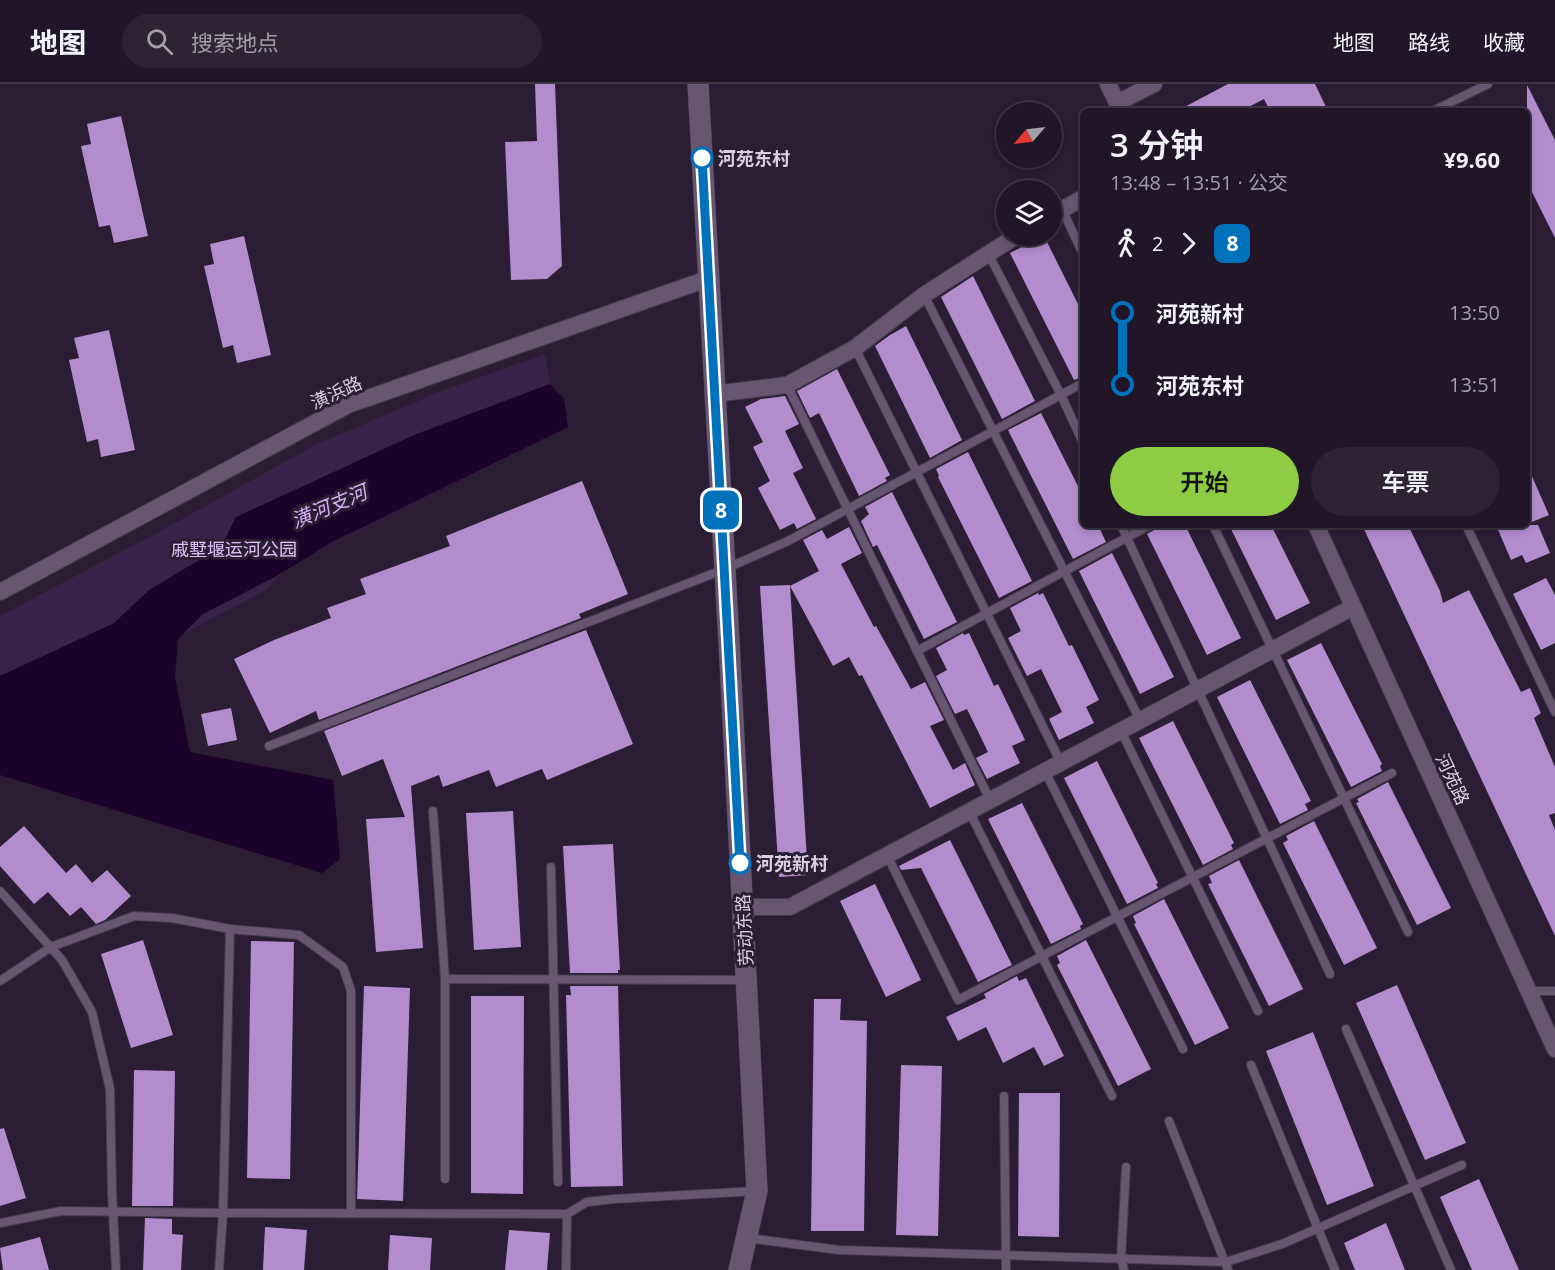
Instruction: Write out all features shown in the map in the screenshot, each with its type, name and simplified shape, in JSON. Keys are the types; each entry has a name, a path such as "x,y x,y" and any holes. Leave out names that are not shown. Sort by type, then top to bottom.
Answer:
{"street":[{"name":"劳动东路","path":"698,84 757,1191 739,1270"},
{"path":"1108,84 1119,107 1154,84"},
{"path":"1062,209 1080,200"},
{"path":"714,394 787,385 855,348 924,295 998,246"},
{"name":"潢浜路","path":"0,592 348,405 710,278"},
{"name":"河苑路","path":"1317,528 1555,1049"},
{"path":"743,907 790,906 1353,608"}],"lane":[{"path":"1439,108 1488,84"},
{"path":"1062,220 1080,249"},
{"path":"988,252 1080,436"},
{"path":"924,295 1140,720"},
{"path":"855,348 1061,763"},
{"path":"787,385 990,800"},
{"path":"268,746 725,569 788,541 1080,385"},
{"path":"1122,528 1330,974"},
{"path":"917,651 1144,528"},
{"path":"1215,528 1408,932"},
{"path":"1467,528 1555,712"},
{"path":"1121,731 1258,1011"},
{"path":"1045,771 1183,1049"},
{"path":"887,855 958,1000 1392,773"},
{"path":"433,811 445,979 445,1179"},
{"path":"969,811 1112,1096"},
{"path":"551,867 558,1182"},
{"path":"0,891 62,960 92,1012 110,1089 117,1270"},
{"path":"0,981 51,947 134,916 172,918 230,929 299,935 343,967 351,991 351,1213"},
{"path":"219,1270 223,1213 230,929"},
{"path":"445,979 746,980"},
{"path":"1528,991 1555,991"},
{"path":"1346,1029 1451,1270"},
{"path":"1251,1065 1335,1270"},
{"path":"1004,1096 1006,1270"},
{"path":"1168,1121 1227,1266"},
{"path":"747,1238 839,1250 1120,1258 1227,1266 1318,1229 1462,1165"},
{"path":"1124,1270 1120,1258 1126,1167"},
{"path":"0,1223 62,1211 567,1214 587,1202 757,1191"},
{"path":"566,1270 567,1214"}],"green space":[{"name":"戚墅堰运河公园","path":"545,354 550,384 414,435 266,590 0,731 0,616 177,522 315,445 441,391"}],"water":[{"name":"潢河支河","path":"550,384 564,399 568,427 332,542 275,577 203,614 178,639 175,678 190,752 333,780 340,859 322,873 0,775 0,676 114,623 149,590 221,547 236,517 414,435"}],"building":[{"path":"535,84 555,84 562,266 547,279 511,280 505,142 537,141"},
{"path":"1228,84 1315,84 1327,108 1268,108 1264,99 1247,108 1183,108"},
{"path":"1527,85 1555,140 1555,238 1530,188 1530,108 1527,108"},
{"path":"121,116 148,236 114,243 110,225 99,227 81,146 91,144 87,124"},
{"path":"244,236 271,355 237,363 233,345 223,348 204,266 214,264 210,244"},
{"path":"1024,246 1049,246 1080,308 1080,378 1074,380 1010,253"},
{"path":"973,276 1035,401 1002,419 941,297"},
{"path":"906,326 962,440 930,458 875,346"},
{"path":"109,330 135,450 101,457 98,439 87,442 69,360 79,358 74,338"},
{"path":"837,369 890,475 885,478 887,481 859,496 819,413 810,418 797,391"},
{"path":"785,396 799,424 785,431 803,468 793,473 816,519 797,529 794,523 780,530 758,488 770,481 753,447 763,442 745,407 761,399"},
{"path":"1041,413 1080,490 1080,528 1099,528 1106,542 1073,559 1008,430"},
{"path":"968,452 1032,581 999,598 936,469"},
{"path":"1530,472 1549,515 1530,523"},
{"path":"582,481 628,594 579,614 581,618 319,720 316,711 270,733 234,659 274,640 331,618 327,608 366,594 360,579 450,546 446,536"},
{"path":"892,492 957,622 924,639 877,545 873,547 861,521 869,514 865,507"},
{"path":"1530,525 1538,525 1550,553 1526,563 1522,555 1511,560 1497,528 1530,528"},
{"path":"849,527 862,553 841,564 874,627 876,626 911,689 925,682 944,720 930,726 953,770 965,763 975,785 930,808 862,675 859,676 849,657 833,666 790,586 819,571 803,540 822,530 827,539"},
{"path":"1158,528 1186,528 1241,638 1207,655 1147,534"},
{"path":"1230,528 1272,528 1310,603 1276,620"},
{"path":"1363,528 1409,528 1440,591 1443,603 1469,590 1521,692 1530,688 1541,713 1534,718 1555,767 1555,813 1549,815 1555,830 1555,936"},
{"path":"1112,553 1174,677 1140,694 1079,571"},
{"path":"1546,578 1555,595 1555,643 1541,650 1513,594"},
{"path":"790,585 808,875 779,877 760,586"},
{"path":"1038,593 1039,595 1043,593 1099,700 1086,707 1094,723 1059,740 1049,719 1062,712 1041,669 1027,676 1008,638 1021,631 1010,608"},
{"path":"586,630 633,744 547,780 542,769 496,787 489,770 443,787 439,775 411,786 423,948 376,952 366,819 405,817 383,759 342,776 324,731"},
{"path":"963,633 964,635 969,633 994,686 998,684 1025,740 1012,746 1020,763 987,779 976,758 988,752 967,709 955,714 936,676 947,670 936,648"},
{"path":"1321,643 1382,764 1380,766 1382,771 1351,787 1287,660"},
{"path":"1250,680 1311,801 1305,804 1308,810 1280,824 1217,697"},
{"path":"231,708 237,740 208,746 201,714"},
{"path":"1173,721 1234,843 1231,845 1233,849 1203,865 1139,738"},
{"path":"1097,761 1158,883 1156,884 1158,888 1127,904 1064,778"},
{"path":"1388,782 1451,908 1417,925 1356,803 1359,802 1357,799"},
{"path":"1022,803 1083,924 1080,926 1081,929 1051,944 988,819"},
{"path":"513,811 521,947 474,950 466,813"},
{"path":"1314,821 1377,948 1344,965 1283,843 1288,840 1286,836"},
{"path":"24,826 66,873 76,864 92,883 107,870 131,896 105,920 96,924 81,907 70,916 48,892 34,904 0,866 0,847"},
{"path":"950,840 1012,965 978,982 921,868 901,870 899,866"},
{"path":"613,844 620,970 618,973 570,973 563,846"},
{"path":"1239,860 1303,989 1269,1006 1208,884 1212,883 1209,876"},
{"path":"875,884 921,980 886,997 840,901"},
{"path":"1164,899 1229,1028 1195,1045 1134,924 1136,923 1133,916"},
{"path":"143,940 173,1035 131,1048 101,954"},
{"path":"1086,940 1151,1069 1118,1086 1057,965 1060,963 1057,956"},
{"path":"251,941 294,942 290,1179 247,1178"},
{"path":"1017,976 1019,981 1026,978 1064,1056 1044,1066 1034,1047 1003,1063 986,1027 958,1041 946,1017 986,998 984,994"},
{"path":"1397,985 1466,1143 1425,1160 1356,1003"},
{"path":"364,986 410,988 403,1201 357,1199"},
{"path":"570,986 618,986 623,1186 571,1187 566,995 571,995"},
{"path":"471,996 524,996 523,1194 471,1193"},
{"path":"814,999 841,999 840,1020 867,1021 864,1231 811,1231"},
{"path":"1313,1032 1374,1186 1327,1205 1266,1051"},
{"path":"901,1065 942,1066 938,1236 896,1235"},
{"path":"134,1070 175,1071 173,1206 132,1206"},
{"path":"1019,1093 1060,1093 1059,1237 1018,1236"},
{"path":"4,1128 26,1198 0,1206 0,1129"},
{"path":"1479,1179 1519,1270 1472,1270 1440,1197"},
{"path":"145,1218 172,1219 172,1234 183,1235 181,1270 143,1270"},
{"path":"1386,1223 1405,1270 1355,1270 1344,1243"},
{"path":"265,1227 307,1230 304,1270 263,1270"},
{"path":"509,1230 550,1233 547,1270 505,1270"},
{"path":"390,1235 432,1238 430,1270 388,1270"},
{"path":"40,1237 49,1270 3,1270 0,1248"}],"bus line":[{"name":"8","path":"702,158 740,863"}],"place":[{"name":"河苑东村","path":"702,158"},
{"name":"河苑新村","path":"740,863"}]}
